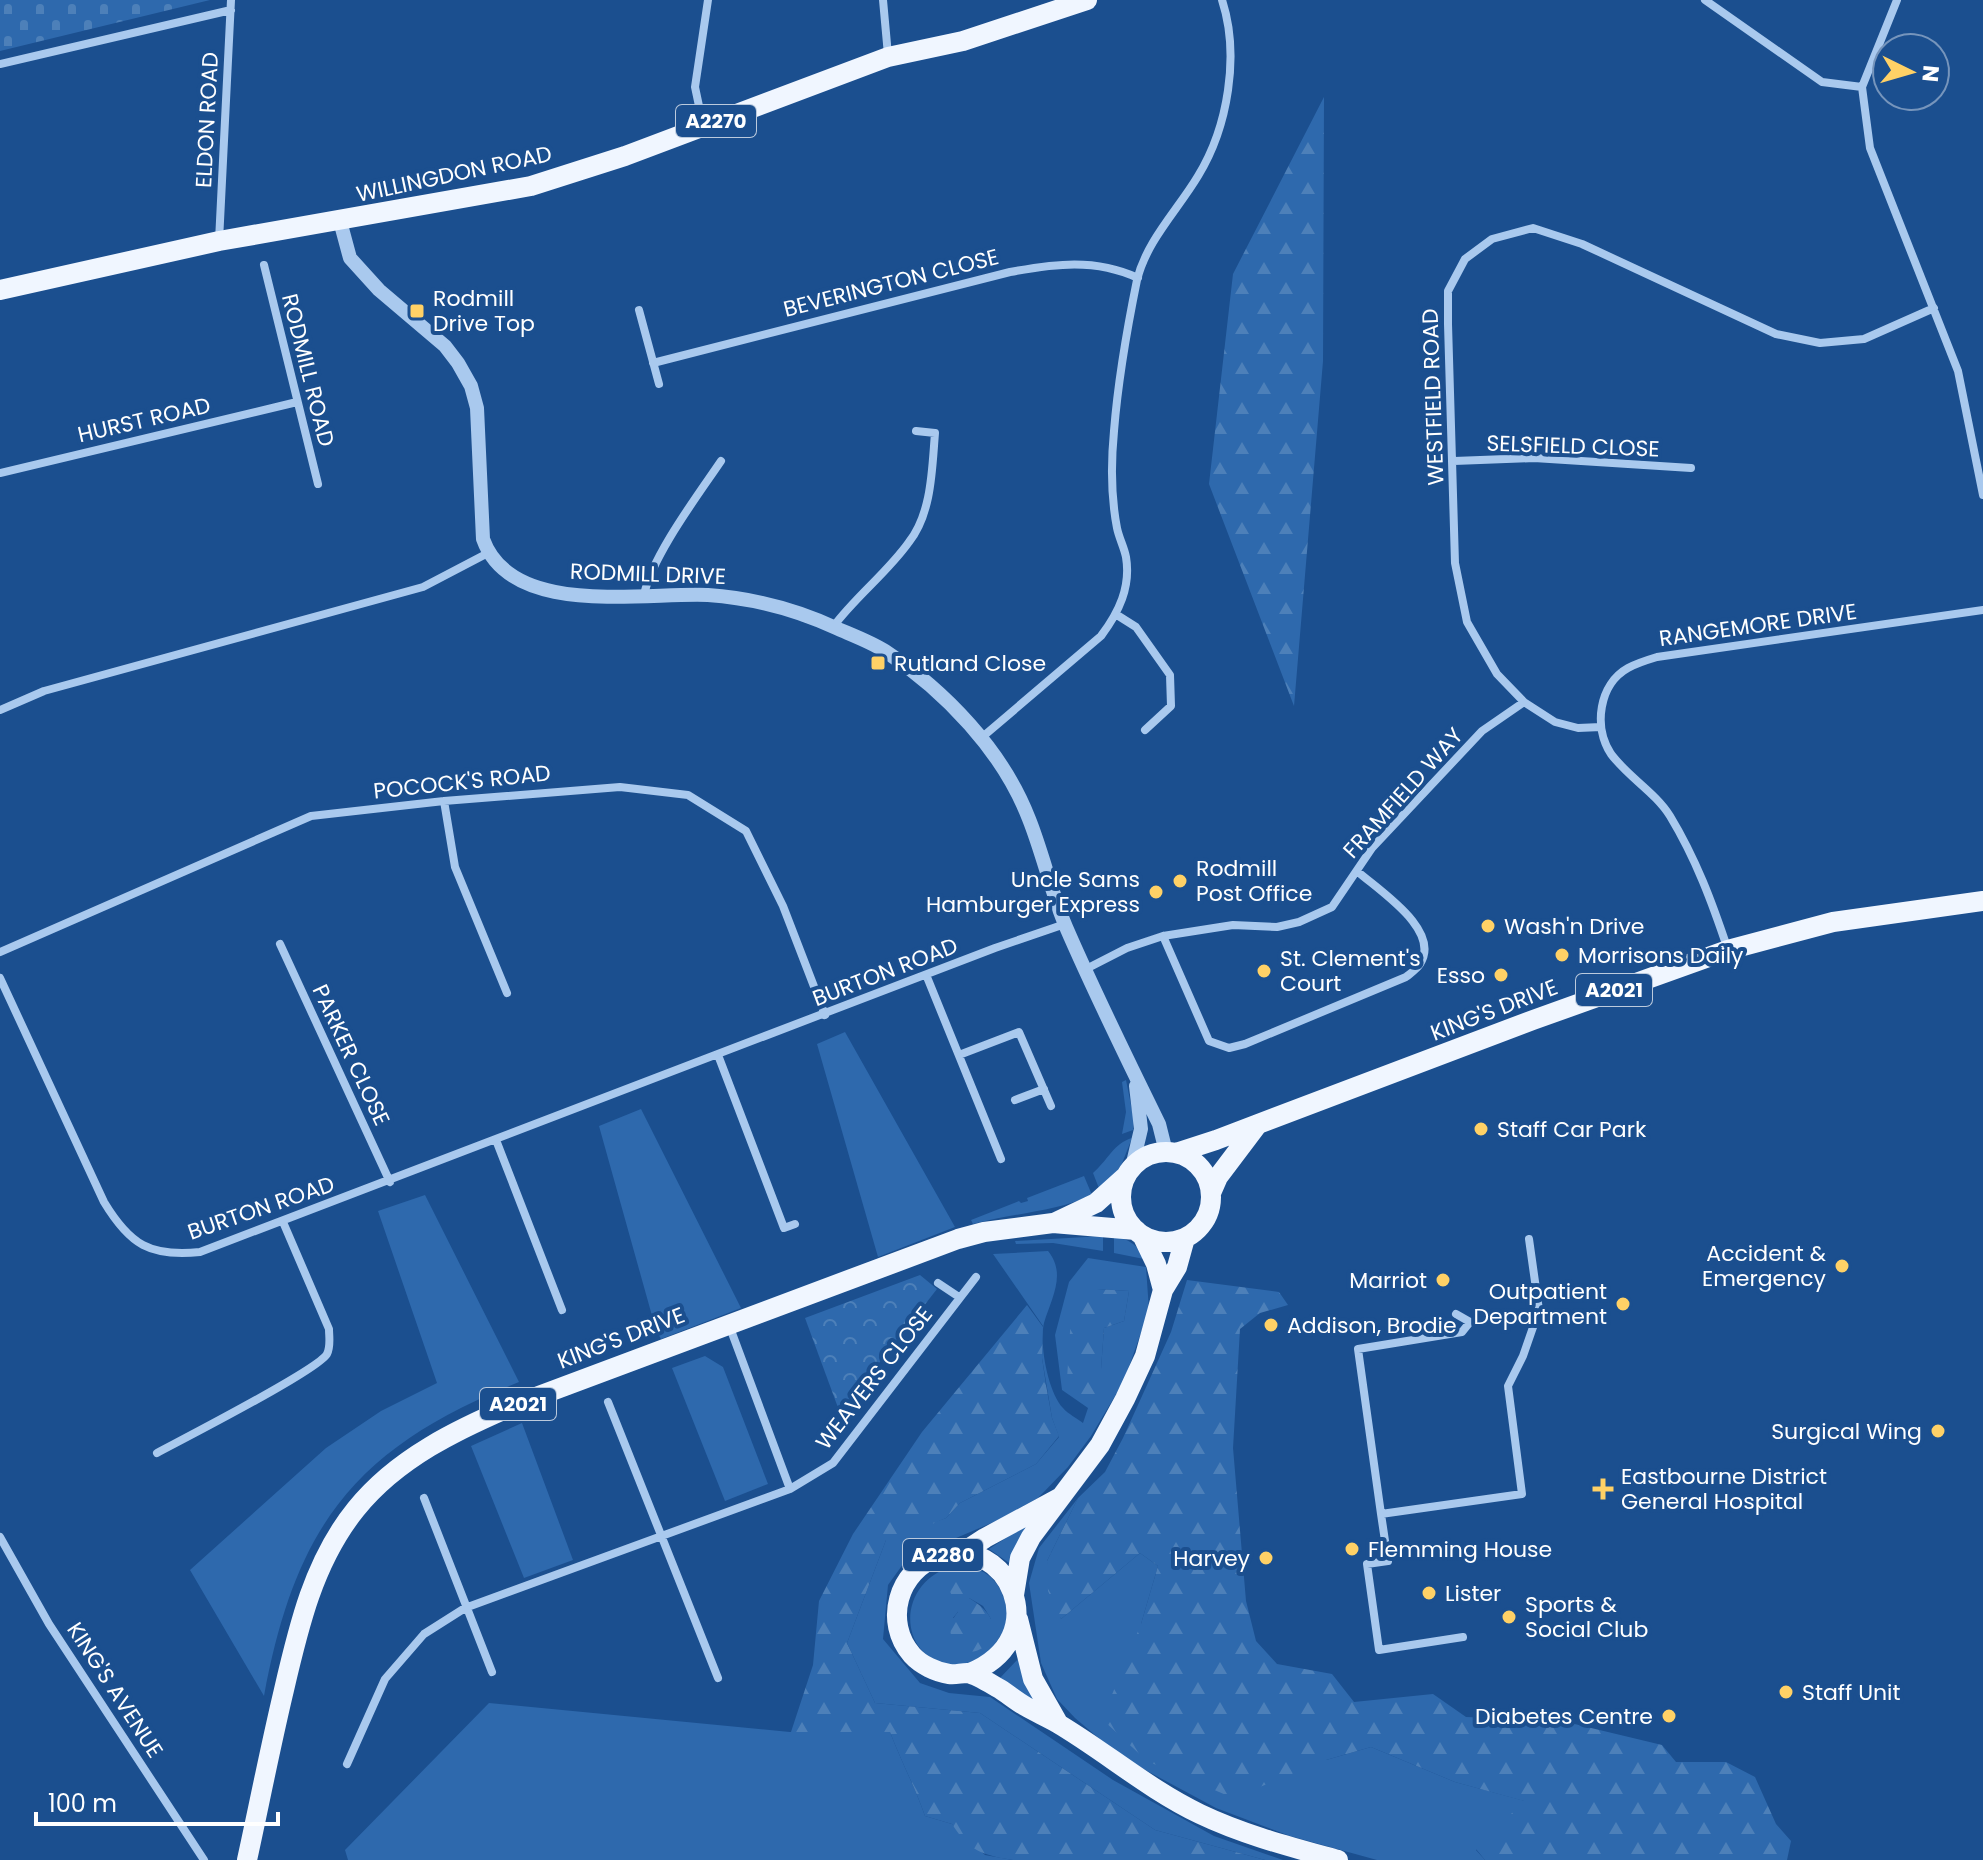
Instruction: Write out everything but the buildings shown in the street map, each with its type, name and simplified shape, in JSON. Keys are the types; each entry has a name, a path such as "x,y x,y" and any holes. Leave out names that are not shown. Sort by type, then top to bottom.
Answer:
{"main road":[{"name":"WILLINGDON ROAD","path":"0,290 219,241 531,186 625,156 888,57 963,41 1087,0"},
{"name":"KING'S DRIVE","path":"1258,1124 1652,975 1728,950 1833,922 1983,901"},
{"name":"A2021","path":"1171,1152 1258,1124"},
{"path":"1139,1233 1155,1241 1171,1242 1185,1238 1199,1228 1206,1218 1218,1177 1258,1124"},
{"path":"1163,1290 1156,1264 1123,1211 1121,1199 1129,1171 1144,1158 1171,1152 1197,1164 1207,1177 1211,1193"},
{"name":"KING'S DRIVE","path":"1053,1223 1096,1203 1121,1184 1129,1171"},
{"name":"KING'S DRIVE","path":"247,1860 287,1672 303,1614 326,1554 357,1508 398,1469 462,1427 728,1323 958,1239 984,1232 1053,1223 1139,1233"},
{"name":"A2280","path":"1058,1723 1033,1679 1016,1605 1006,1579 994,1566 979,1557 962,1553 941,1555 922,1564 907,1579 899,1598 896,1618 901,1638 913,1656 930,1668 949,1674 970,1673 989,1665 1004,1652 1014,1635 1016,1605 1020,1558 1031,1537 1100,1445 1125,1399 1145,1356 1163,1290 1177,1267 1185,1238"},
{"name":"A2280","path":"962,1553 1063,1496"},
{"name":"A2280","path":"970,1673 1058,1723 1136,1778 1200,1814 1262,1840 1338,1860"}],"street":[{"path":"703,126 695,87 708,0"},
{"path":"883,0 888,57"},
{"path":"980,739 1101,636 1117,615 1127,575 1126,557 1117,527 1113,485 1114,432 1138,278 1149,247 1211,153 1224,111 1230,40 1222,0"},
{"path":"1705,0 1822,82 1862,87"},
{"path":"1897,0 1862,87 1870,148 1958,371 1983,495"},
{"path":"0,64 231,5"},
{"name":"ELDON ROAD","path":"219,241 231,5"},
{"path":"0,710 44,691 423,587 488,553 480,517 477,408 471,386 445,346 379,290 350,258 340,221"},
{"name":"WESTFIELD ROAD","path":"1601,727 1578,728 1555,722 1524,702 1497,674 1467,622 1455,563 1448,291 1465,259 1492,239 1533,228 1582,244 1776,334 1820,343 1864,339 1934,308"},
{"name":"BEVERINGTON CLOSE","path":"653,363 1035,267 1084,263 1138,278"},
{"name":"RODMILL ROAD","path":"264,265 318,484"},
{"path":"639,310 659,384"},
{"name":"HURST ROAD","path":"0,473 297,402"},
{"path":"833,627 850,604 911,541 923,517 932,473 935,433 916,431"},
{"name":"SELSFIELD CLOSE","path":"1454,461 1534,458 1691,468"},
{"path":"644,595 647,580 690,506 721,461"},
{"name":"RODMILL DRIVE","path":"488,553 504,569 545,590 605,597 708,595 796,612 883,649 927,681 980,739 1009,777 1029,817 1065,924 1171,1152"},
{"name":"RANGEMORE DRIVE","path":"1601,727 1601,712 1611,685 1628,668 1657,657 1983,610"},
{"path":"1117,615 1136,627 1170,675 1171,706 1145,730"},
{"name":"FRAMFIELD WAY","path":"1086,969 1127,948 1163,936 1219,926 1277,927 1299,922 1332,907 1372,848 1482,731 1524,702"},
{"path":"1601,727 1612,754 1666,809 1688,845 1707,887 1728,950"},
{"name":"POCOCK'S ROAD","path":"0,952 311,816 444,801 620,787 688,795 746,831 783,906 825,1015"},
{"path":"444,801 455,867 507,993"},
{"path":"1163,936 1209,1041 1229,1048 1245,1044 1406,977 1420,965 1424,955 1421,931 1412,919 1357,871"},
{"name":"BURTON ROAD","path":"0,978 104,1202 117,1223 132,1238 152,1250 173,1255 200,1252 283,1222 927,977 995,948 1065,924"},
{"name":"PARKER CLOSE","path":"280,944 390,1182"},
{"path":"927,977 1001,1159"},
{"path":"959,1055 1018,1027 1051,1106"},
{"path":"718,1055 784,1228 795,1224"},
{"name":"RODMILL DRIVE","path":"1129,1171 1141,1129 1134,1074"},
{"path":"1015,1100 1044,1089"},
{"path":"496,1140 562,1310"},
{"path":"157,1453 277,1387 327,1354 329,1329 283,1222"},
{"path":"1381,1514 1522,1494 1508,1386 1523,1356 1539,1310 1529,1239"},
{"name":"WEAVERS CLOSE","path":"347,1764 385,1679 424,1634 465,1608 790,1489 833,1463 976,1277"},
{"path":"938,1283 959,1297"},
{"path":"1456,1314 1470,1322 1462,1332 1358,1349 1388,1561 1367,1564 1379,1650 1463,1637"},
{"path":"728,1323 790,1489"},
{"path":"608,1402 718,1678"},
{"path":"424,1498 492,1672"},
{"name":"KING'S AVENUE","path":"0,1537 49,1624 204,1860"}],"green space":[{"path":"0,0 210,0 0,51"},
{"path":"1324,97 1323,361 1294,706 1209,484 1233,274"},
{"path":"845,1032 955,1227 878,1257 817,1044"},
{"path":"1126,1080 1134,1120 1133,1130 1122,1134 1126,1112 1122,1082"},
{"path":"641,1109 741,1308 661,1339 599,1126"},
{"path":"1132,1138 1121,1166 1100,1191 1093,1173 1116,1148"},
{"path":"1084,1176 1092,1195 1078,1201 973,1224 971,1220 1019,1201 1028,1201 1027,1198"},
{"path":"425,1195 519,1382 463,1407 415,1434 375,1465 342,1499 316,1538 294,1584 277,1636 264,1696 190,1570 326,1448 381,1411 437,1383 378,1211"},
{"path":"1103,1236 1103,1251 1053,1243 1016,1244 1015,1241"},
{"path":"1114,1236 1132,1243 1144,1259 1114,1253"},
{"path":"1048,1251 1054,1260 1057,1278 1043,1332 1043,1326 993,1254"},
{"path":"1088,1258 1146,1267 1149,1310 1124,1381 1091,1436 1068,1467 1038,1498 996,1521 935,1547 911,1553 888,1585 883,1639 920,1683 949,1693 990,1697 1113,1780 1214,1836 1283,1860 1265,1860 1155,1830 980,1713 875,1703 847,1643 886,1540 946,1518 960,1503 1036,1464 1059,1437 1052,1418 1042,1358 1043,1334 1046,1367 1053,1391 1063,1408 1083,1423 1088,1408 1062,1390 1055,1335 1069,1282","holes":["1097,1289 1129,1291 1124,1321 1104,1328 1101,1369"]},
{"path":"920,1275 937,1289 840,1413 805,1318"},
{"path":"1187,1280 1279,1292 1288,1305 1260,1313 1240,1329 1233,1448 1246,1601 1256,1641 1277,1664 1332,1674 1354,1702 1433,1694 1466,1717 1562,1721 1662,1745 1676,1762 1726,1762 1755,1777 1776,1824 1791,1841 1787,1860 1485,1860 1476,1849 1524,1801 1455,1782 1371,1747 1326,1760 1233,1798 1147,1761 1102,1719 1141,1624 1158,1566 1140,1553 1061,1619 1048,1591 1047,1561 1078,1498 1105,1472 1123,1438 1171,1332"},
{"path":"1097,1289 1129,1291 1124,1321 1104,1328 1101,1369 1108,1391 1080,1401 1067,1379 1072,1300"},
{"path":"1027,1305 1043,1327 1042,1358 1052,1418 1059,1436 1036,1464 960,1503 946,1518 925,1527 917,1546 886,1540 847,1643 875,1703 980,1713 1155,1830 1265,1860 1013,1860 993,1856 971,1846 952,1824 925,1816 890,1732 791,1732 813,1665 819,1601 853,1534 922,1432"},
{"path":"705,1356 723,1367 768,1484 725,1501 672,1368"},
{"path":"522,1423 573,1560 524,1578 471,1446"},
{"path":"1078,1498 1047,1561 1061,1619 1140,1553 1158,1566 1141,1624 1326,1760 1371,1747 1455,1782 1525,1801 1476,1850 1485,1860 1377,1860 1290,1836 1216,1808 1136,1765 1075,1718 1057,1699 1041,1663 1029,1583 1039,1548"},
{"path":"1034,1520 1012,1565 989,1549"},
{"path":"956,1566 969,1567 988,1575 1000,1589 1010,1621 984,1661 953,1666 934,1660 920,1648 912,1633 910,1617 914,1600 923,1585 937,1573","holes":["969,1598 983,1606 991,1619 953,1618"]},
{"path":"962,1577 969,1598 986,1612 993,1625 992,1636 986,1645 976,1651 966,1652 957,1647 951,1635 950,1629 958,1612 948,1586"},
{"path":"1019,1658 1043,1706 999,1679"},
{"path":"489,1703 790,1732 890,1732 925,1816 952,1824 985,1855 1013,1860 348,1860 345,1850"}],"place":[{"name":"Rodmill Drive Top","path":"417,311"},
{"name":"Rutland Close","path":"878,663"},
{"name":"Rodmill Post Office","path":"1180,881"},
{"name":"Uncle Sams Hamburger Express","path":"1156,892"},
{"name":"Wash'n Drive","path":"1488,926"},
{"name":"Morrisons Daily","path":"1562,955"},
{"name":"St. Clement's Court","path":"1264,971"},
{"name":"Esso","path":"1501,975"},
{"name":"Staff Car Park","path":"1481,1129"},
{"name":"Accident & Emergency","path":"1842,1266"},
{"name":"Marriot","path":"1443,1280"},
{"name":"Outpatient Department","path":"1623,1304"},
{"name":"Addison, Brodie","path":"1271,1325"},
{"name":"Surgical Wing","path":"1938,1431"},
{"name":"Eastbourne District General Hospital","path":"1603,1489"},
{"name":"Flemming House","path":"1352,1549"},
{"name":"Harvey","path":"1266,1558"},
{"name":"Lister","path":"1429,1593"},
{"name":"Sports & Social Club","path":"1509,1617"},
{"name":"Staff Unit","path":"1786,1692"},
{"name":"Diabetes Centre","path":"1669,1716"}]}
